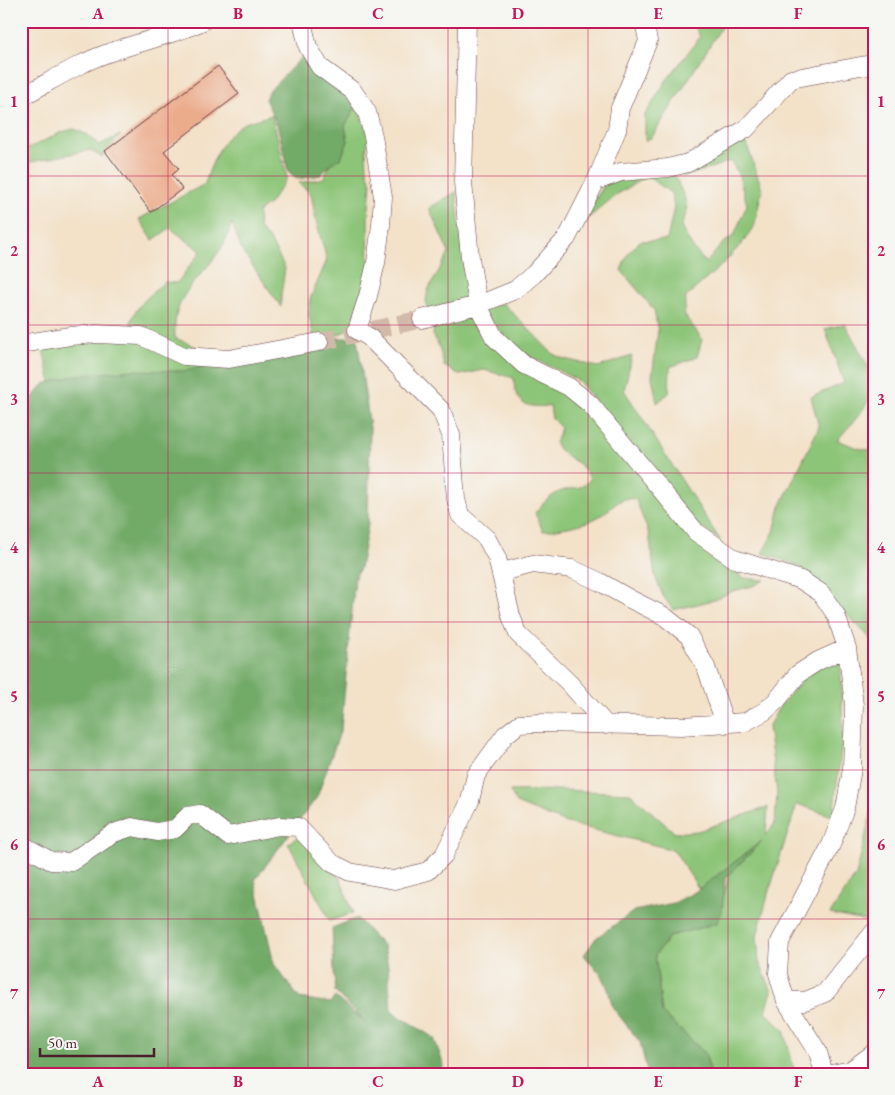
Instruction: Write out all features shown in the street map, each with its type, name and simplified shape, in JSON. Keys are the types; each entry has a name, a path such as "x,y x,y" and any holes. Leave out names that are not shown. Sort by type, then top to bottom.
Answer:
{"street":[{"path":"302,21 308,46 320,67 353,92 367,112 373,136 383,197 381,226 376,263 357,330 369,337 441,410 451,435 456,499 460,515 487,539 497,558 502,572 511,616 518,634 570,684 606,725"},
{"path":"467,21 464,182 470,258 478,305 494,337 524,365 569,387 590,404 696,532 735,560 801,580 821,593 836,615 847,648 854,705 852,769 845,808 832,844 780,942 778,974 786,1001 818,1052 824,1074"},
{"path":"422,319 478,305 515,290 534,274 567,238 596,181 617,130 620,108 648,40 644,21"},
{"path":"21,97 110,52 197,22"},
{"path":"596,181 621,172 668,168 688,163 746,129 791,79 866,64 874,68"},
{"path":"21,344 70,336 97,334 141,336 184,356 229,359 319,342"},
{"path":"502,572 533,564 572,569 664,616 688,636 702,659 725,724"},
{"path":"21,844 51,861 71,862 114,833 132,827 157,832 175,828 188,816 200,814 228,836 279,826 298,827 332,863 350,872 394,880 428,871 444,855 470,802 476,775 505,735 518,724 681,726 745,722 765,711 777,700 798,674 818,661 847,648"},
{"path":"786,1001 806,1001 826,993 874,932"},
{"path":"831,1074 851,1070 874,1053"}],"green space":[{"path":"692,21 722,21 724,23 652,137 645,141 645,115 666,81 700,37"},
{"path":"307,52 357,105 345,126 348,141 341,158 330,164 321,175 297,179 288,171 277,124 265,99 269,91"},
{"path":"357,105 369,138 366,150 367,170 371,183 368,218 369,266 353,324 337,335 314,339 309,315 310,299 327,260 316,221 311,194 299,183 324,178 330,164 341,158 348,141 345,126"},
{"path":"272,115 287,178 270,203 258,212 259,228 271,242 285,268 281,307 241,249 232,223 215,257 183,297 175,322 175,338 201,349 192,347 186,349 217,361 185,371 51,383 41,341 130,330 134,315 142,303 164,282 177,283 201,251 170,228 153,240 139,219 205,184 219,149 231,134 245,123"},
{"path":"74,129 88,135 99,145 121,135 105,151 102,157 90,150 21,164 21,150 25,150 62,132"},
{"path":"740,141 747,145 762,189 755,224 744,241 722,265 686,297 684,314 702,339 697,357 670,367 669,393 657,403 652,377 658,331 654,310 621,270 629,252 640,241 667,240 674,207 671,193 647,176 616,195 586,220 580,221 606,183 662,168 675,176 685,199 687,211 681,227 693,248 706,263 721,245 734,235 747,205 739,176 731,161 684,177 677,170"},
{"path":"456,192 469,313 487,339 566,391 590,410 708,550 726,567 744,578 765,580 714,600 673,610 663,596 655,576 649,534 636,500 626,499 621,501 600,516 587,522 543,531 535,513 540,507 557,493 583,486 590,479 582,467 563,453 555,443 561,428 552,419 550,406 534,406 523,403 516,394 514,378 484,370 460,375 444,366 439,346 433,335 434,325 426,301 428,290 449,253 429,208"},
{"path":"503,303 553,354 561,358 598,367 632,356 624,390 720,540 696,524 579,381 518,350 482,311"},
{"path":"845,324 874,377 867,404 837,440 858,448 874,451 874,639 871,639 799,566 762,553 774,532 780,507 819,427 811,397 844,383 825,329"},
{"path":"336,338 357,338 370,428 368,525 360,568 355,577 341,729 317,797 255,880 274,964 299,998 330,1003 335,997 365,1022 335,992 332,928 357,918 384,947 388,966 391,1011 434,1038 443,1063 442,1074 21,1074 21,517 25,514 21,477 21,414 28,402 44,384 77,375 133,370 185,371 266,347"},
{"path":"840,651 843,734 833,816 797,804 757,936 759,962 772,991 766,1012 784,1030 795,1074 711,1074 705,1053 662,1013 655,955 670,936 717,923 729,875 754,849 699,889 674,850 563,822 516,803 510,791 562,790 630,793 675,833 698,831 768,807 766,835 775,823 777,792 768,727 780,706 805,677"},
{"path":"874,801 874,923 830,914 856,875"},
{"path":"300,836 340,878 353,913 330,921 288,843"},
{"path":"762,841 725,879 722,911 717,923 670,936 655,955 662,1013 705,1053 711,1074 645,1074 647,1071 640,1042 613,1008 601,973 584,955 596,938 634,911 674,903 695,892"}],"building":[{"path":"218,66 239,94 164,151 179,169 172,175 182,189 151,212 105,151"}],"tunnel":[{"path":"319,342 422,319"}]}
